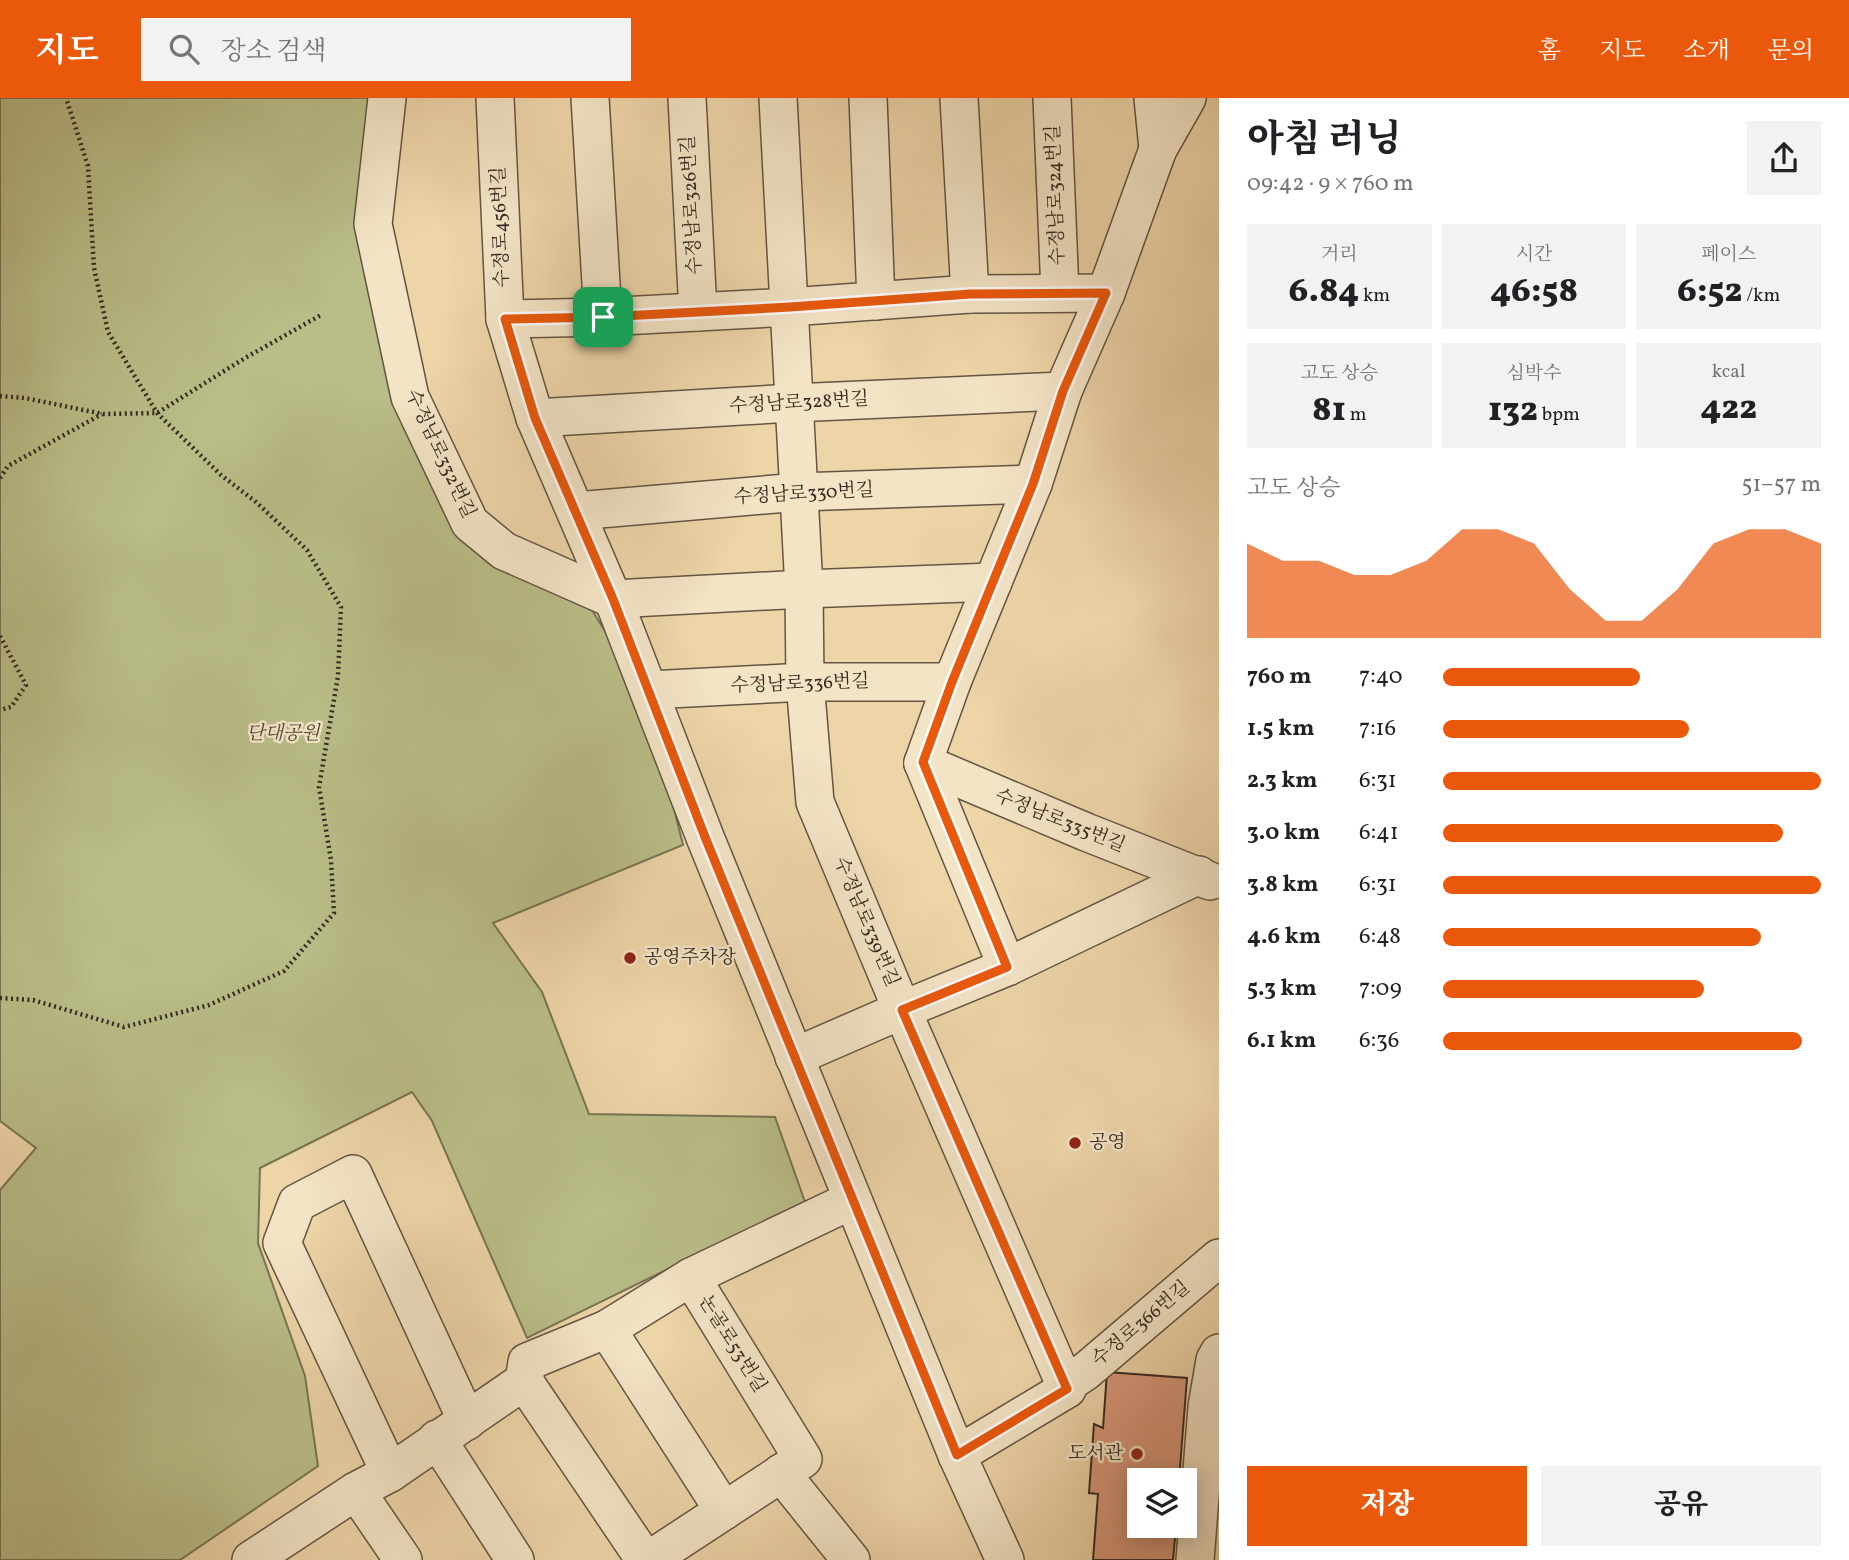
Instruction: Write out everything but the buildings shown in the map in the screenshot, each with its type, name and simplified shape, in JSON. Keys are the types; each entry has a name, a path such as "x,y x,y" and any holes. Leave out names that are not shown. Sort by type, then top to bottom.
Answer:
{"street":[{"name":"수정남로332번길","path":"387,98 373,224 410,397 470,523 504,551 613,599 993,582"},
{"name":"수정로456번길","path":"495,98 505,319 535,418 613,599 705,837 852,1200 957,1455 1005,1560"},
{"path":"590,98 603,317"},
{"name":"수정남로326번길","path":"687,98 698,312"},
{"path":"778,98 790,307"},
{"path":"868,98 876,301"},
{"path":"959,98 970,294"},
{"name":"수정남로324번길","path":"1052,98 1060,293"},
{"path":"1153,98 1158,149"},
{"path":"1007,967 923,762 952,682 1033,484 1063,391 1106,293 1158,149 1187,98"},
{"path":"505,319 698,312 970,294 1106,293"},
{"name":"수정남로339번길","path":"790,307 804,589 805,682 815,802 902,1010 1067,1389"},
{"name":"수정남로328번길","path":"535,418 1063,391"},
{"name":"수정남로330번길","path":"576,511 799,492 1033,484"},
{"name":"수정남로336번길","path":"649,690 805,682 952,682"},
{"name":"수정남로335번길","path":"923,762 1073,827 1209,880"},
{"name":"수정남로335번길","path":"794,1057 1209,880"},
{"path":"390,1473 282,1243 297,1203 353,1174 452,1430 515,1560"},
{"path":"691,1277 852,1200"},
{"name":"수정로366번길","path":"957,1455 1067,1389 1071,1381 1219,1258"},
{"name":"논골로53번길","path":"270,1554 356,1491 390,1473 524,1381 527,1362 607,1329 691,1277 792,1466 851,1560"},
{"path":"607,1329 724,1511"},
{"path":"1204,1545 1215,1360 1219,1353"},
{"path":"524,1381 647,1560 792,1466"},
{"path":"356,1491 403,1560"}],"path":[{"path":"0,998 33,1000 124,1027 209,1004 284,971 334,913 331,860 319,787 338,676 341,607 307,550 257,502 221,475 157,413 108,332 94,268 88,166 66,98"},
{"path":"0,396 25,398 103,414 157,413 321,315"},
{"path":"0,478 8,466 103,414"},
{"path":"0,636 26,685 11,707 0,710"}],"green space":[{"name":"단대공원","path":"0,98 387,98 373,224 470,523 581,592 647,700 683,845 493,923 542,992 589,1114 775,1117 805,1202 527,1338 432,1121 412,1092 260,1168 258,1243 305,1376 318,1466 180,1560 0,1560 0,1190 36,1148 0,1121"}],"place":[{"name":"공영주차장","path":"630,958"},
{"name":"공영","path":"1075,1143"},
{"name":"도서관","path":"1137,1454"}],"route":[{"path":"1106,293 1063,391 1033,484 952,682 923,762 1007,967 902,1010 1067,1389 957,1455 705,837 613,599 535,418 505,319 603,317 970,294 1106,293"}]}
